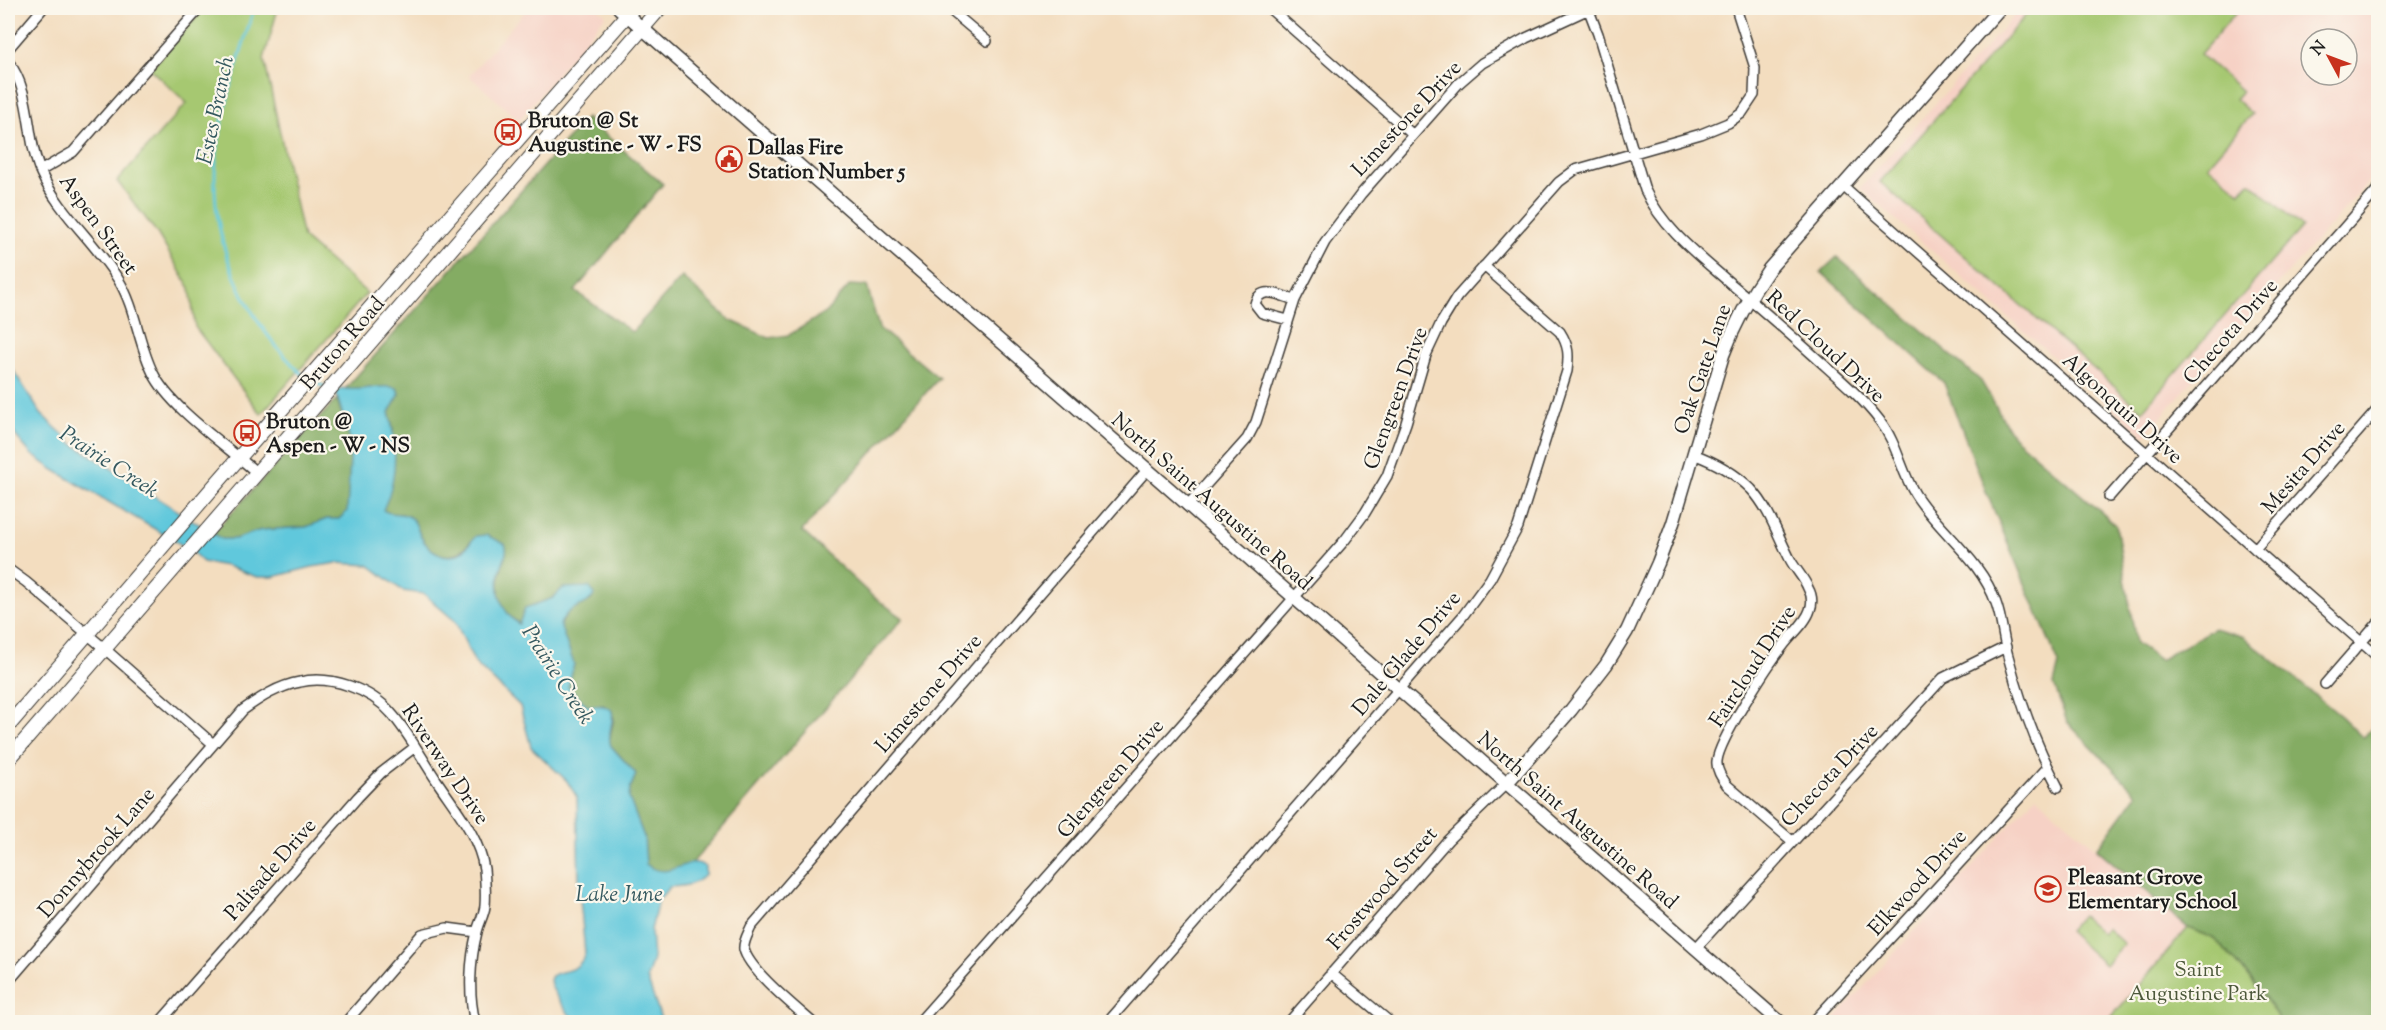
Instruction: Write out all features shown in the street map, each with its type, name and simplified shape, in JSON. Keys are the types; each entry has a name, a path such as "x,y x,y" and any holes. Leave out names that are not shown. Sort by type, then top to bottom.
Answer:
{"main road":[{"name":"Bruton Road","path":"8,760 660,8"},
{"name":"Bruton Road","path":"8,726 450,217 626,10"},
{"path":"450,217 467,232"}],"street":[{"path":"8,49 43,8"},
{"path":"40,171 73,152 200,8"},
{"path":"948,8 987,41"},
{"path":"1269,8 1412,134"},
{"name":"Limestone Drive","path":"1187,506 1246,439 1256,422 1295,300 1313,263 1339,222 1412,134 1459,83 1482,63 1518,42 1588,8"},
{"name":"Red Cloud Drive","path":"1588,8 1598,34 1633,154 1652,206 1666,225 1689,248 1834,374 1881,422 1891,437 1914,492 1928,513 1964,552 1991,592 2030,729 2058,787"},
{"name":"Glengreen Drive","path":"919,1023 1352,531 1387,476 1406,423 1426,355 1441,323 1457,297 1559,182 1575,170 1701,134 1728,123 1742,113 1754,95 1755,68 1736,8"},
{"name":"Oak Gate Lane","path":"1507,783 1571,710 1606,665 1627,631 1659,563 1723,355 1748,298 1769,269 2000,8"},
{"name":"North Saint Augustine Road","path":"626,10 642,28 1780,1023"},
{"name":"Aspen Street","path":"8,61 23,87 40,171 55,199 119,280 128,297 146,358 159,383 181,408 257,473"},
{"name":"Algonquin Drive","path":"1843,186 2379,657"},
{"name":"Checota Drive","path":"2109,497 2379,189"},
{"name":"Dale Glade Drive","path":"1108,1023 1462,617 1490,579 1518,527 1567,371 1568,345 1560,332 1484,266"},
{"path":"1288,320 1262,313 1255,304 1256,297 1269,292 1295,300"},
{"name":"Mesita Drive","path":"2255,549 2379,409"},
{"name":"Faircloud Drive","path":"1693,454 1728,471 1750,488 1763,503 1791,561 1808,587 1812,599 1810,612 1758,682 1720,750 1716,762 1719,775 1727,785 1792,841"},
{"name":"Limestone Drive","path":"812,1023 751,965 744,951 744,944 752,927 1147,470"},
{"path":"8,569 105,649 213,744"},
{"path":"2325,684 2379,623"},
{"name":"Checota Drive","path":"1695,949 1943,678 2006,647"},
{"name":"Riverway Drive","path":"213,744 243,710 262,697 300,681 316,681 355,688 372,696 391,712 473,834 484,869 485,907 477,932 471,975 475,1023"},
{"name":"Donnybrook Lane","path":"8,982 213,744"},
{"name":"Palisade Drive","path":"160,1023 358,796 381,773 415,747"},
{"name":"Elkwood Drive","path":"1814,1023 2048,767"},
{"name":"Frostwood Street","path":"1289,1023 1448,840 1507,783"},
{"path":"346,1023 422,934 447,927 477,932"},
{"path":"1331,973 1390,1023"}],"shaded area":[{"path":"528,8 597,8 606,15 519,120 469,76"},
{"path":"2021,8 2378,8 2378,171 2144,436 1860,188"},
{"name":"Pleasant Grove Elementary School","path":"2036,796 2188,928 2107,1022 1832,1022"}],"green space":[{"path":"205,8 278,8 264,59 303,238 367,293 261,414 195,327 190,288 157,233 117,181 187,103 150,69"},
{"path":"2032,8 2240,8 2200,54 2242,91 2235,99 2252,114 2208,165 2240,192 2250,182 2302,227 2142,411 1880,182"},
{"path":"586,118 663,184 575,291 632,332 682,277 730,320 769,338 789,335 825,313 850,285 867,286 879,328 939,378 802,531 871,595 903,618 693,862 669,871 658,871 646,864 644,837 629,798 636,774 609,741 614,718 603,704 588,706 568,687 574,664 560,626 568,611 591,600 563,588 553,598 525,608 520,624 505,610 499,592 500,572 506,553 470,542 458,553 438,554 426,544 410,517 383,510 393,429 389,412 400,394 372,388 361,391 345,389"},
{"path":"1837,257 1981,381 2013,436 2116,525 2136,643 2160,660 2214,628 2244,637 2342,717 2363,738 2378,721 2378,1022 2281,1022 2252,980 2214,938 2188,928 2097,849 2137,794 2067,722 2054,684 2059,664 1987,494 1944,383 1821,272"},
{"path":"337,399 351,443 348,511 339,519 327,519 306,527 261,530 235,539 222,539 212,534"},
{"path":"2082,916 2102,934 2107,928 2124,944 2105,965 2068,931"},
{"name":"Saint Augustine Park","path":"2188,928 2214,938 2252,980 2281,1022 2107,1022"}],"water":[{"name":"Lake June","path":"8,362 41,414 73,444 222,539 235,539 261,530 306,527 327,519 339,519 347,511 351,443 336,393 341,388 397,388 400,394 389,412 394,436 394,474 383,510 410,517 429,547 446,556 458,554 464,550 476,536 486,535 505,544 506,554 499,579 499,594 508,614 519,624 525,608 553,598 563,588 589,587 595,594 587,603 568,613 560,625 574,664 568,687 588,706 609,707 612,711 609,739 611,746 636,774 629,798 644,837 646,864 663,871 692,863 699,863 705,867 705,875 701,879 688,885 669,887 658,901 651,930 653,959 647,978 662,1022 575,1022 551,986 551,978 555,974 580,964 585,953 579,887 577,797 567,781 531,747 520,706 475,663 455,621 424,594 403,591 369,565 337,563 273,577 257,577 226,566 203,562 189,549 54,470 31,454 15,435 8,421"}],"waterway":[{"name":"Estes Branch","path":"254,8 218,140 215,190 218,220 235,278 248,305 265,331 305,377"},
{"name":"Estes Branch","path":"310,381 326,387"}],"place":[{"name":"Bruton @ St Augustine - W - FS","path":"508,132"},
{"name":"Dallas Fire Station Number 5","path":"729,159"},
{"name":"Bruton @ Aspen - W - NS","path":"247,433"},
{"name":"Pleasant Grove Elementary School","path":"2048,889"}],"water label":[{"name":"Prairie Creek","path":"110,461"},
{"name":"Prairie Creek","path":"559,674"}]}
